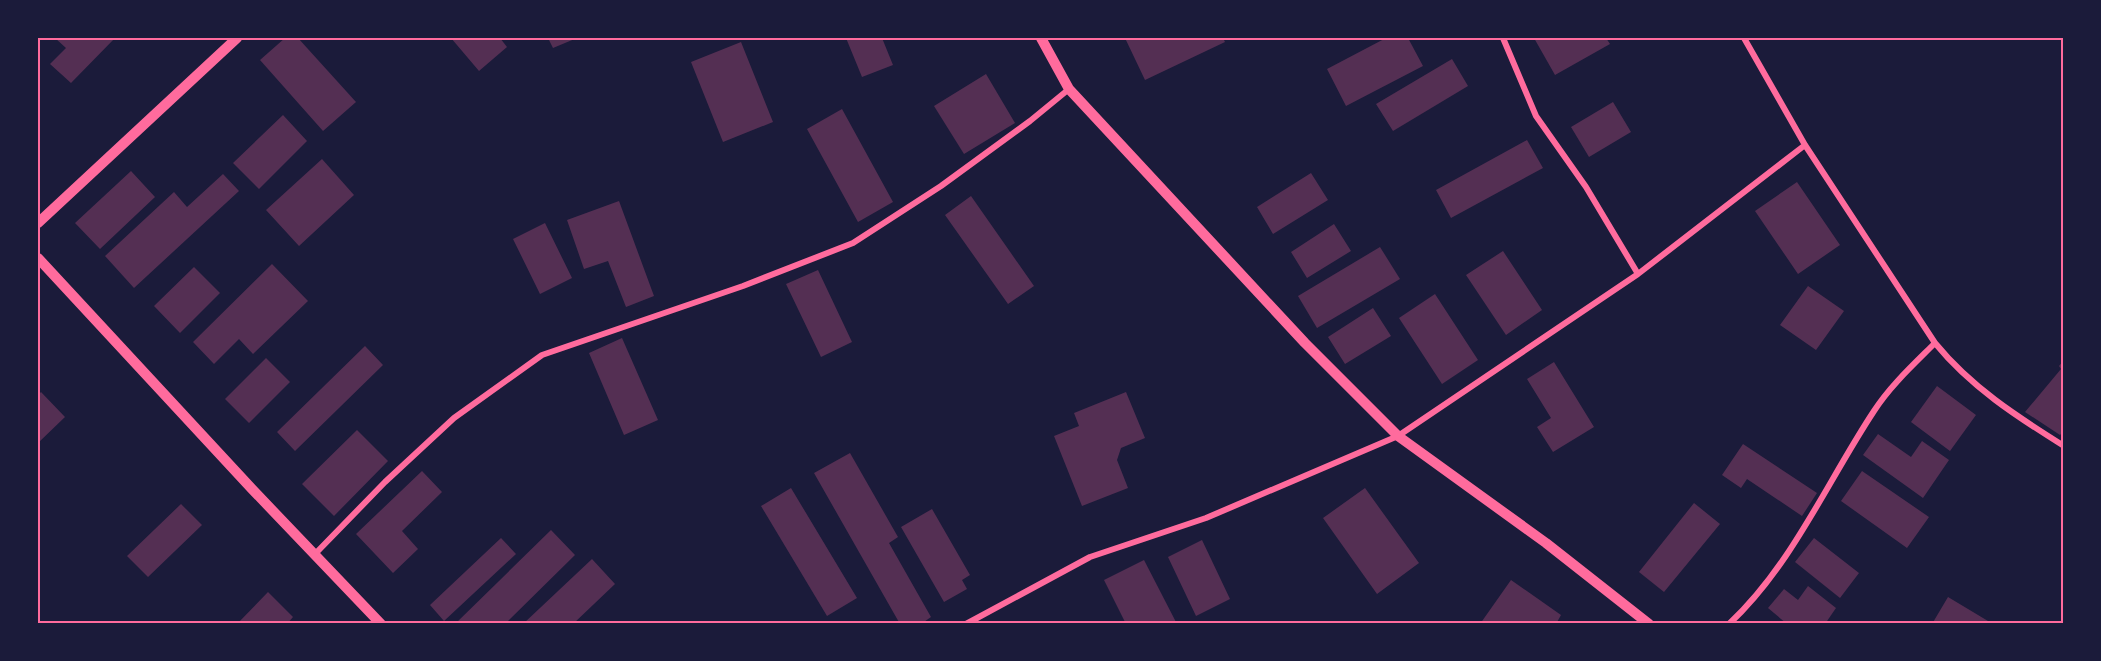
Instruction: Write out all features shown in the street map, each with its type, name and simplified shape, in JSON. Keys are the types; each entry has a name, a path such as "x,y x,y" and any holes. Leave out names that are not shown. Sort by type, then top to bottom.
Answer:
{"street":[{"path":"38,223 237,38"},
{"path":"1041,38 1069,89 1305,343 1398,436 1546,543 1649,624"},
{"path":"1503,38 1536,116 1586,187 1638,274"},
{"path":"1744,38 1805,145 1935,343 1950,362 1975,385 2011,412 2064,446"},
{"path":"315,554 385,482 454,418 542,355 743,286 853,243 941,186 1030,121 1069,89"},
{"path":"966,624 1090,558 1206,518 1398,436 1638,274 1805,145"},
{"path":"38,258 381,624"},
{"path":"1729,624 1755,595 1794,544 1875,409 1935,343"}],"building":[{"path":"55,38 115,38 71,83 50,64 66,48"},
{"path":"285,38 298,38 356,102 323,131 260,60"},
{"path":"451,38 500,38 507,47 479,71"},
{"path":"548,38 577,38 553,48"},
{"path":"846,38 882,38 893,65 862,77"},
{"path":"1125,38 1223,38 1225,42 1145,80"},
{"path":"1386,38 1408,38 1423,66 1346,106 1327,69"},
{"path":"1534,38 1606,38 1610,44 1555,75"},
{"path":"741,42 773,122 723,142 691,62"},
{"path":"1452,59 1468,86 1393,131 1376,104"},
{"path":"986,74 1015,123 964,154 934,106"},
{"path":"1613,102 1631,132 1589,157 1571,127"},
{"path":"842,109 893,202 858,222 807,129"},
{"path":"283,115 307,141 259,189 233,163"},
{"path":"1527,140 1543,168 1451,218 1436,190"},
{"path":"322,159 354,195 299,246 266,210"},
{"path":"131,171 155,197 100,249 75,223"},
{"path":"1311,173 1328,200 1273,234 1257,207"},
{"path":"223,174 239,191 134,288 105,256 174,192 187,207"},
{"path":"1797,182 1840,245 1798,274 1755,211"},
{"path":"971,196 1034,286 1008,304 945,215"},
{"path":"619,201 654,296 626,307 608,261 584,269 567,220"},
{"path":"545,223 572,278 540,294 513,239"},
{"path":"1334,224 1351,251 1307,278 1291,252"},
{"path":"1380,247 1400,279 1317,328 1298,296"},
{"path":"1503,251 1542,310 1506,335 1466,275"},
{"path":"272,264 308,301 253,354 239,339 214,364 193,342"},
{"path":"194,267 220,293 180,333 154,306"},
{"path":"818,270 852,342 821,357 786,284"},
{"path":"1808,286 1844,311 1816,350 1780,325"},
{"path":"1435,294 1478,360 1442,384 1399,318"},
{"path":"1373,308 1391,336 1345,364 1328,337"},
{"path":"622,338 658,420 624,435 589,353"},
{"path":"365,346 383,365 295,451 277,432"},
{"path":"266,358 290,382 249,423 225,399"},
{"path":"2064,360 2064,431 2060,435 2025,412 2061,369 2059,366"},
{"path":"1554,362 1594,427 1553,452 1537,427 1551,418 1527,379"},
{"path":"1937,386 1976,415 1950,451 1911,422"},
{"path":"41,392 65,417 38,443 38,395"},
{"path":"1126,392 1145,438 1121,448 1117,460 1128,488 1082,506 1054,436 1079,426 1074,413"},
{"path":"357,430 388,461 334,516 302,484"},
{"path":"1878,434 1911,457 1922,441 1949,460 1923,498 1863,455"},
{"path":"1743,444 1817,493 1802,516 1747,479 1741,488 1722,475"},
{"path":"850,453 898,537 889,543 931,617 921,624 900,624 814,473"},
{"path":"422,471 442,492 402,531 418,549 393,573 356,534"},
{"path":"1862,471 1929,517 1907,548 1841,501"},
{"path":"791,488 857,598 827,616 761,506"},
{"path":"1365,488 1419,563 1377,594 1323,518"},
{"path":"1694,503 1720,524 1664,592 1639,572"},
{"path":"181,504 202,525 148,577 127,556"},
{"path":"932,509 970,575 962,580 967,589 944,602 901,527"},
{"path":"551,530 575,555 505,624 455,624"},
{"path":"501,538 516,554 444,621 430,605"},
{"path":"1814,538 1859,573 1840,598 1795,562"},
{"path":"1202,540 1230,599 1196,616 1168,557"},
{"path":"592,559 615,584 573,624 523,624"},
{"path":"1144,560 1177,624 1126,624 1104,580"},
{"path":"1511,580 1561,615 1556,624 1480,624"},
{"path":"1808,586 1836,608 1825,624 1787,624 1768,608 1784,589 1798,600"},
{"path":"268,592 293,617 287,624 237,624"},
{"path":"1948,597 1993,624 1932,624"}]}
